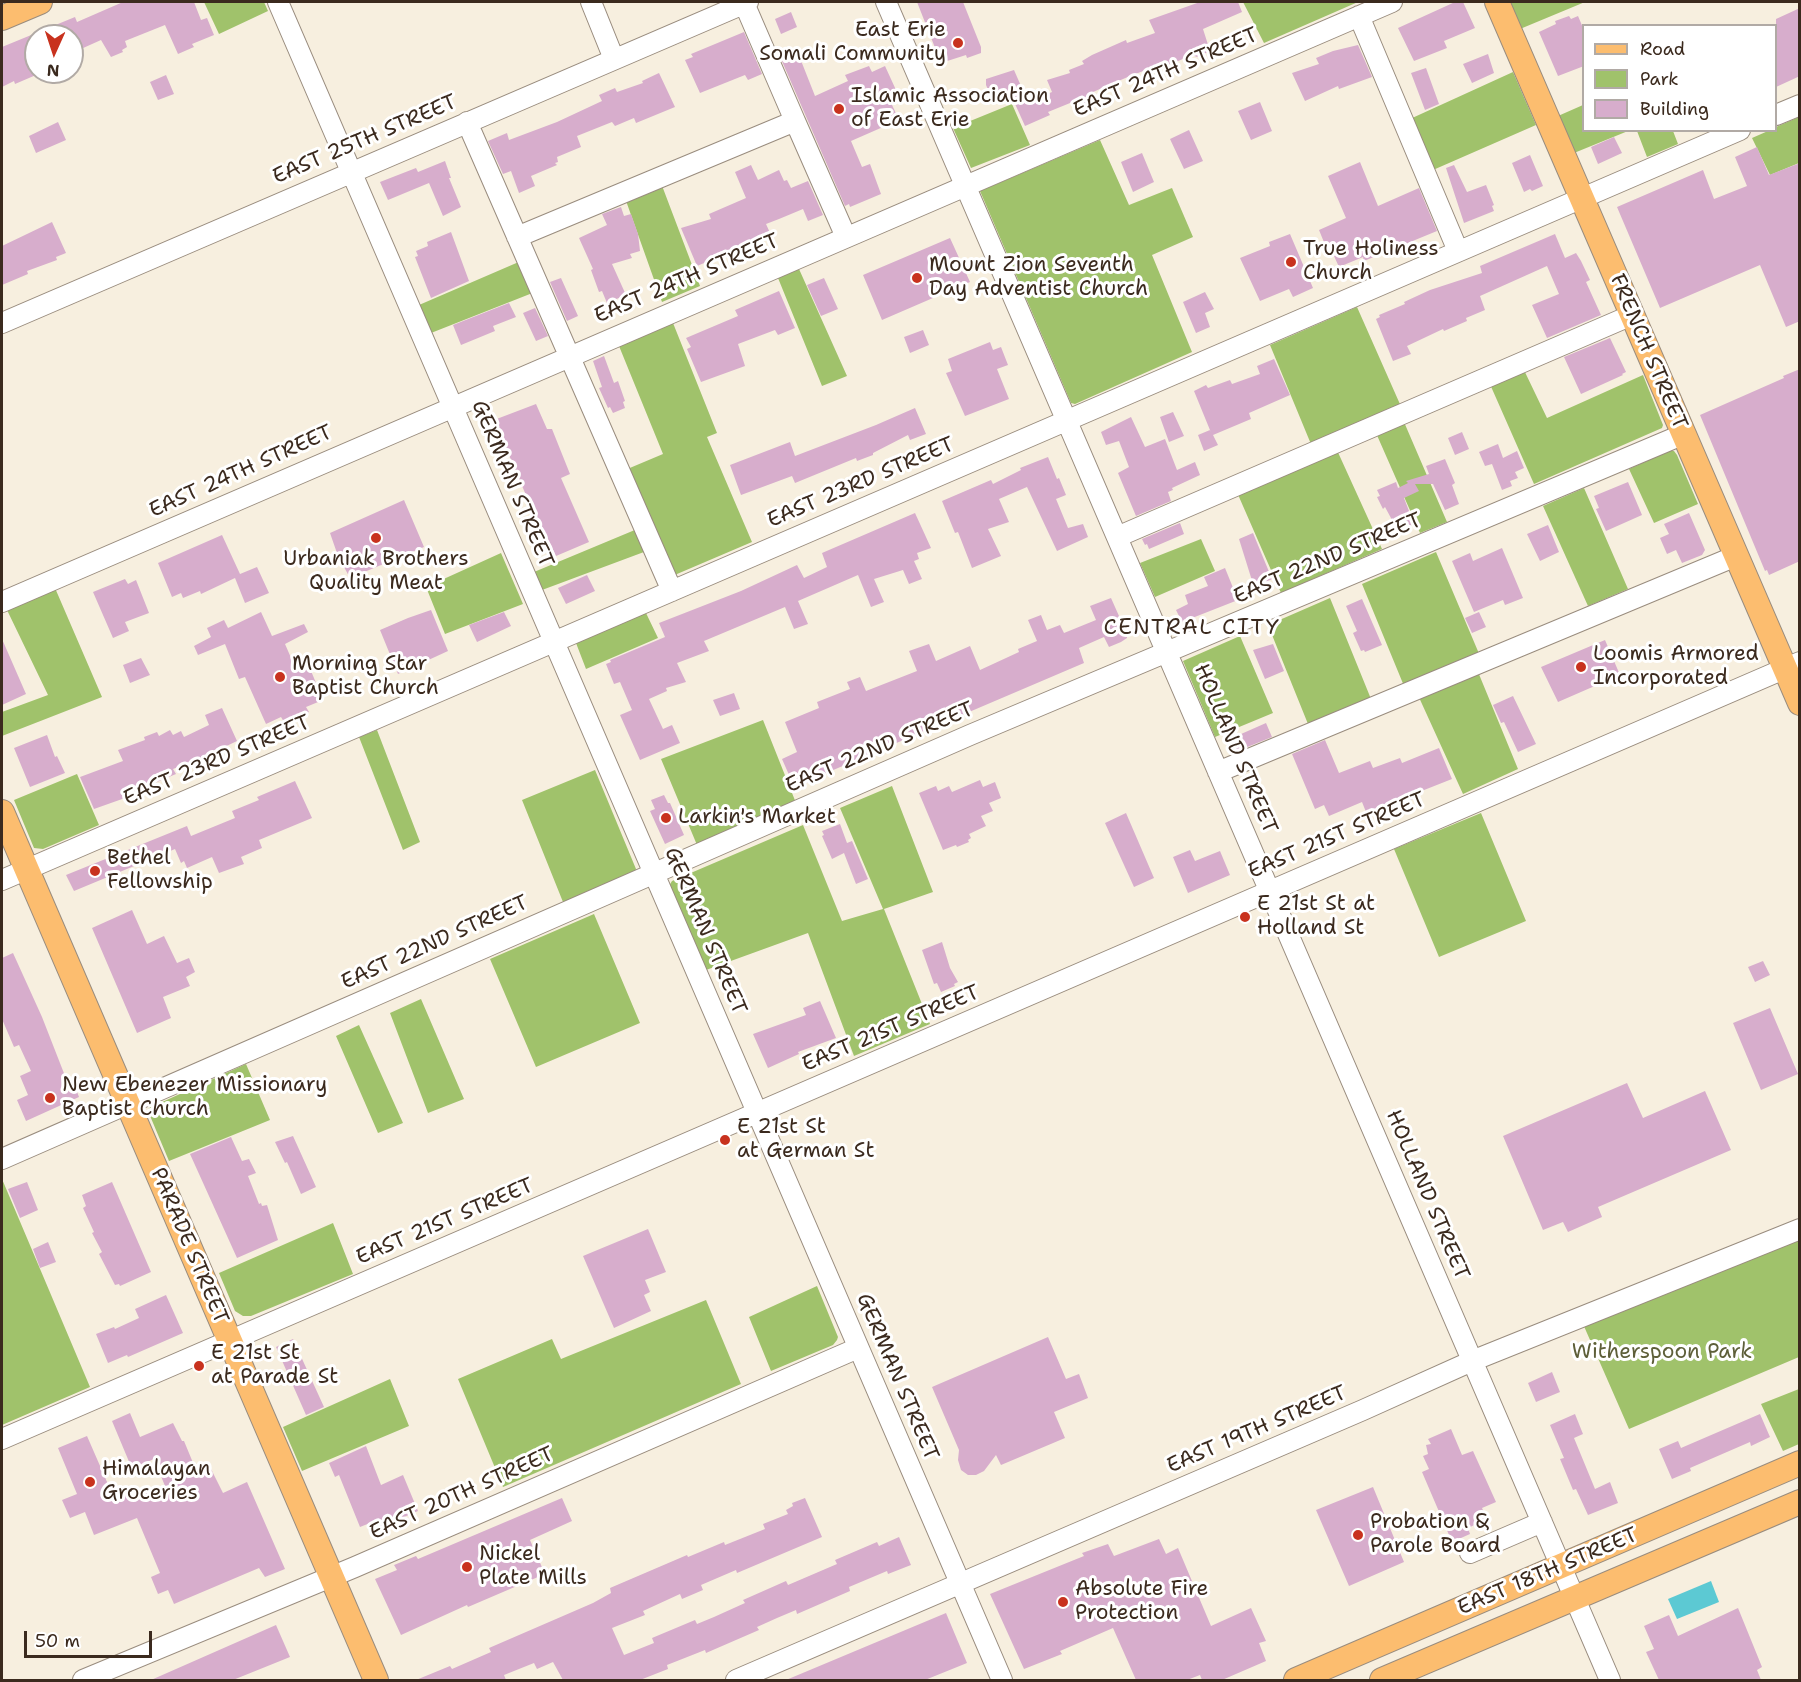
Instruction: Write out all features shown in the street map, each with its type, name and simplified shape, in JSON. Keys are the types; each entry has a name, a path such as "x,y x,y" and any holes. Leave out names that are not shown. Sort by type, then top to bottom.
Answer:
{"main road":[{"path":"2,18 40,2"},
{"name":"FRENCH STREET","path":"1497,2 1736,556 1792,665 1800,703"},
{"name":"PARADE STREET","path":"2,812 376,1680"},
{"name":"EAST 18TH STREET","path":"1296,1680 1800,1463"},
{"name":"EAST 18TH STREET","path":"1382,1680 1800,1502"}],"street":[{"name":"GERMAN STREET","path":"278,2 1002,1680"},
{"path":"591,2 614,59"},
{"name":"EAST 25TH STREET","path":"2,323 746,2"},
{"path":"746,2 846,237"},
{"name":"HOLLAND STREET","path":"886,2 1610,1680"},
{"name":"EAST 24TH STREET","path":"2,602 1392,2"},
{"path":"1359,16 1458,251"},
{"path":"1777,115 1800,105"},
{"path":"518,237 795,121"},
{"path":"467,122 672,591"},
{"name":"EAST 23RD STREET","path":"2,880 1735,132"},
{"path":"1117,537 1632,315"},
{"name":"EAST 22ND STREET","path":"2,1159 970,735 1684,434"},
{"path":"1218,772 1736,556"},
{"name":"EAST 21ST STREET","path":"2,1439 1792,665"},
{"name":"EAST 19TH STREET","path":"736,1680 1472,1361 1800,1229"},
{"name":"EAST 20TH STREET","path":"83,1680 331,1577 858,1348"},
{"path":"1470,1552 1542,1522"}],"green space":[{"path":"204,2 264,2 268,11 219,34"},
{"path":"1243,2 1358,2 1264,43"},
{"path":"1508,2 1585,2 1520,29"},
{"path":"1513,72 1536,125 1433,170 1410,119"},
{"path":"1012,104 1030,145 971,168 953,128"},
{"path":"1582,105 1582,132 1626,132 1574,153 1558,116"},
{"path":"1799,117 1799,163 1770,175 1752,138 1766,132 1777,132 1777,127"},
{"path":"1637,132 1673,132 1678,144 1647,157"},
{"path":"1100,140 1129,205 1172,188 1193,237 1152,255 1192,352 1075,404 1071,403 980,191"},
{"path":"661,183 700,286 662,302 625,198"},
{"path":"521,261 535,292 431,333 419,305"},
{"path":"799,269 847,376 822,386 778,278"},
{"path":"1357,307 1403,411 1313,449 1270,345"},
{"path":"673,323 717,433 707,437 752,542 670,577 625,470 663,454 619,346"},
{"path":"1523,368 1547,418 1643,375 1663,425 1662,428 1534,484 1489,382"},
{"path":"1404,422 1447,522 1420,533 1376,433"},
{"path":"1336,448 1382,549 1281,593 1236,490"},
{"path":"1669,451 1674,451 1677,455 1698,504 1654,523 1629,469"},
{"path":"1584,488 1628,589 1588,606 1543,506"},
{"path":"642,527 652,549 542,590 534,572"},
{"path":"1201,539 1215,571 1155,597 1140,563"},
{"path":"1436,552 1480,656 1404,686 1362,584"},
{"path":"501,553 523,604 445,634 426,587"},
{"path":"55,588 102,697 2,736 2,712 48,695 7,610"},
{"path":"1330,598 1371,699 1308,724 1268,625"},
{"path":"646,613 658,638 586,669 576,643"},
{"path":"1240,636 1273,713 1215,737 1183,661"},
{"path":"1476,667 1518,769 1463,794 1417,693"},
{"path":"763,720 796,803 697,845 661,759"},
{"path":"377,730 420,842 403,850 359,737"},
{"path":"595,770 636,869 635,872 563,902 522,800"},
{"path":"77,774 99,825 43,849 34,848 14,800"},
{"path":"892,786 933,892 884,909 930,1024 854,1056 808,933 706,970 669,886 672,881 803,825 842,921 883,909 840,808"},
{"path":"1481,813 1526,921 1439,957 1394,849"},
{"path":"594,914 640,1023 536,1067 490,959"},
{"path":"421,999 464,1099 428,1113 390,1013"},
{"path":"359,1025 403,1123 378,1133 336,1036"},
{"path":"246,1064 270,1120 169,1161 148,1111 149,1108"},
{"path":"2,1179 90,1387 2,1425"},
{"path":"333,1223 353,1274 251,1316 243,1316 235,1311 219,1273"},
{"name":"Witherspoon Park","path":"1798,1240 1799,1357 1629,1429 1583,1324"},
{"path":"817,1286 838,1337 837,1340 833,1345 771,1371 749,1317"},
{"path":"706,1300 741,1384 503,1487 458,1379 552,1339 561,1359"},
{"path":"390,1379 409,1426 302,1471 283,1427"},
{"path":"1799,1389 1799,1444 1783,1451 1761,1404"}],"water":[{"path":"1711,1581 1719,1602 1677,1619 1668,1599"}],"building":[{"path":"123,2 194,2 201,20 207,18 214,35 192,44 194,47 178,54 165,25 125,41 127,47 122,50 123,52 111,57 101,40 84,48 84,24 58,24 75,17 77,22"},
{"path":"917,2 963,2 981,47 981,53 941,63"},
{"path":"1200,2 1238,2 1242,12 1203,29 1210,51 1197,57 1192,55 1169,65 1168,63 1130,76 1093,92 1096,99 1083,105 1077,105 1075,101 1048,112 1050,115 1025,126 1011,95 993,101 986,85 986,79 1014,70 1028,102 1052,92 1047,80 1070,73 1069,70 1084,64 1082,61 1092,55 1126,40 1127,43 1155,33 1149,20"},
{"path":"1455,2 1463,2 1475,28 1444,41 1447,48 1414,61 1398,28"},
{"path":"1800,8 1800,76 1777,87 1777,24 1776,19"},
{"path":"791,12 797,27 781,34 775,19"},
{"path":"1569,16 1571,19 1578,16 1582,25 1582,67 1558,76 1539,32 1556,24 1555,21"},
{"path":"744,32 762,74 748,80 745,75 700,93 685,60 693,57 691,54"},
{"path":"24,38 24,80 15,84 14,81 2,87 2,47"},
{"path":"1358,45 1372,77 1339,89 1338,86 1305,101 1292,73 1319,64 1316,58"},
{"path":"798,53 815,96 848,81 845,75 869,66 872,72 885,66 896,90 887,94 899,120 851,141 862,167 870,164 881,194 850,207 849,204 845,206 781,59"},
{"path":"1488,54 1494,73 1472,83 1463,64"},
{"path":"1426,68 1439,104 1425,110 1411,73"},
{"path":"659,73 675,107 636,123 634,118 615,126 612,122 577,136 581,147 557,157 558,162 555,163 557,165 531,176 535,186 519,193 511,171 503,174 488,141 507,133 509,140 557,122 602,101 599,95 615,88 617,92 643,83 642,81"},
{"path":"166,75 174,94 158,100 150,82"},
{"path":"1260,102 1272,131 1251,140 1238,111"},
{"path":"58,122 66,140 36,153 29,136"},
{"path":"1189,130 1203,161 1184,169 1170,139"},
{"path":"1614,137 1622,153 1598,164 1591,147"},
{"path":"1757,147 1769,175 1800,163 1800,321 1786,327 1760,265 1660,308 1617,207 1703,170 1714,199 1747,186 1735,157"},
{"path":"1142,153 1154,182 1133,192 1121,162"},
{"path":"1530,155 1543,186 1524,192 1512,163"},
{"path":"445,161 451,178 449,178 461,207 443,216 429,183 388,200 380,182 416,168 418,172"},
{"path":"1360,162 1378,206 1419,188 1437,231 1364,261 1363,257 1339,267 1334,256 1330,257 1319,230 1346,218 1328,176"},
{"path":"751,165 758,180 779,170 784,181 787,180 791,188 808,181 823,215 808,221 803,209 766,224 771,235 697,266 681,228 711,219 709,214 746,198 735,172"},
{"path":"1454,165 1467,192 1486,185 1494,211 1464,223 1446,168"},
{"path":"621,207 624,216 631,214 638,234 640,251 630,254 632,258 612,264 626,295 607,303 602,291 599,292 591,270 593,269 579,238 607,225 602,214"},
{"path":"52,222 66,253 56,257 57,260 27,271 28,274 2,285 2,246"},
{"path":"451,232 469,281 431,298 415,257 418,256 416,251 428,246 427,242"},
{"path":"1290,234 1313,288 1293,297 1289,289 1260,301 1240,258 1270,246 1269,242"},
{"path":"1555,234 1565,258 1576,253 1581,261 1590,280 1586,282 1601,315 1547,338 1532,305 1559,294 1547,266 1480,296 1485,310 1466,318 1467,321 1444,331 1443,329 1407,346 1411,354 1393,361 1376,319 1380,317 1379,315 1430,290 1482,273 1480,266"},
{"path":"950,238 970,282 882,320 863,275"},
{"path":"561,278 578,316 567,321 550,282"},
{"path":"824,278 838,309 821,316 807,285"},
{"path":"779,291 795,328 778,335 775,330 738,344 745,366 701,382 687,349 691,347 686,338 738,316 735,310"},
{"path":"1205,292 1214,309 1205,313 1210,327 1196,333 1183,302"},
{"path":"509,303 516,317 493,326 495,331 461,345 453,325"},
{"path":"535,308 548,336 536,341 523,313"},
{"path":"923,330 929,345 910,353 904,337"},
{"path":"1610,338 1626,372 1581,394 1564,357"},
{"path":"990,342 993,350 1001,347 1008,365 997,369 1009,399 965,416 946,373 952,371 948,359"},
{"path":"604,356 614,383 618,381 625,401 623,402 625,408 613,413 610,407 608,408 599,388 602,387 593,361"},
{"path":"1274,359 1290,395 1249,413 1251,419 1213,435 1218,445 1204,451 1198,435 1210,430 1194,391 1206,385 1208,388 1230,380 1232,384 1260,374 1257,366"},
{"path":"1800,369 1800,561 1769,575 1767,570 1765,571 1700,415"},
{"path":"536,404 547,429 552,429 570,474 561,478 589,542 556,556 539,520 537,521 494,420"},
{"path":"915,408 926,434 910,440 908,435 873,455 857,461 856,458 795,483 792,476 741,495 730,465 790,442 795,456"},
{"path":"1173,412 1184,436 1169,442 1160,417"},
{"path":"1131,417 1145,447 1165,439 1177,470 1195,462 1200,475 1172,488 1173,490 1168,492 1171,501 1136,516 1118,473 1129,467 1119,441 1106,445 1101,432"},
{"path":"1462,432 1469,449 1455,455 1448,438"},
{"path":"1498,444 1503,458 1517,451 1524,468 1515,472 1518,478 1510,481 1512,486 1502,490 1492,464 1485,466 1479,452"},
{"path":"1048,457 1066,495 1056,499 1068,528 1083,524 1088,537 1057,551 1027,487 999,499 1009,522 988,529 1001,556 972,568 958,532 955,533 942,501 991,480 993,484 1021,470 1020,468"},
{"path":"1445,459 1455,483 1452,485 1459,504 1445,510 1433,484 1415,484 1419,491 1404,498 1414,524 1398,531 1385,507 1383,509 1377,497 1380,496 1377,490 1396,482 1398,488 1408,483 1406,481 1429,474 1426,466"},
{"path":"1628,482 1642,515 1606,531 1596,509 1599,508 1594,496"},
{"path":"404,500 424,547 350,578 338,556 330,533"},
{"path":"915,513 931,548 917,553 919,559 914,561 922,579 909,584 903,570 874,579 884,602 871,607 858,575 798,601 808,624 794,629 785,607 704,641 709,651 677,663 686,682 666,688 667,691 649,699 663,729 672,725 680,743 640,760 620,715 632,710 620,682 614,684 606,664 611,662 610,660 665,637 659,623 741,591 797,565 804,578 827,567 822,553"},
{"path":"1689,513 1705,550 1702,555 1682,563 1676,550 1667,554 1660,538 1669,534 1664,524"},
{"path":"1180,523 1184,534 1149,549 1147,544 1145,545 1142,539"},
{"path":"1548,525 1559,552 1540,561 1527,534"},
{"path":"1253,533 1272,579 1254,587 1239,539"},
{"path":"222,535 240,574 257,567 269,593 245,603 235,578 201,594 200,591 183,598 181,593 172,597 158,563"},
{"path":"1502,548 1523,598 1505,605 1503,600 1474,612 1452,561 1470,553 1473,561"},
{"path":"1225,568 1238,600 1182,622 1176,610 1188,604 1185,595 1208,586 1204,577"},
{"path":"587,575 595,591 566,604 558,588"},
{"path":"125,579 128,584 136,580 149,613 125,622 129,631 113,638 93,592"},
{"path":"1111,598 1127,634 1127,638 1121,642 1109,647 1104,637 1079,648 1084,663 795,788 782,759 797,752 785,722 819,708 817,702 850,689 847,682 860,677 866,691 917,671 909,651 929,644 936,661 970,646 980,670 1037,641 1028,620 1041,615 1047,630 1060,625 1064,633 1096,620 1090,606"},
{"path":"1362,599 1382,645 1365,652 1361,651 1353,633 1357,631 1346,606"},
{"path":"431,610 448,651 398,674 380,630"},
{"path":"261,612 272,636 304,624 308,632 285,644 295,667 306,663 309,666 323,700 306,707 309,712 284,722 281,717 266,724 245,677 239,679 225,644 198,655 194,646 211,637 207,628 224,620 228,628"},
{"path":"504,612 511,626 477,642 469,625"},
{"path":"1479,612 1486,627 1472,633 1465,618"},
{"path":"2,639 26,694 2,705"},
{"path":"1605,640 1620,675 1558,702 1541,667"},
{"path":"1273,644 1284,671 1265,679 1253,650"},
{"path":"141,658 150,675 130,683 123,665"},
{"path":"734,693 740,709 720,716 713,700"},
{"path":"1513,696 1536,744 1518,752 1493,705"},
{"path":"222,708 237,741 216,751 218,757 202,764 199,759 173,769 176,774 124,796 125,798 94,809 80,777 123,761 118,750 145,740 144,737 157,732 159,736 170,730 173,735 181,731 184,737 209,725 205,715"},
{"path":"1266,723 1272,737 1235,752 1231,744 1234,742 1232,738"},
{"path":"47,735 55,757 57,756 65,773 30,787 14,748"},
{"path":"1325,740 1339,773 1370,761 1373,768 1400,758 1402,763 1439,748 1452,779 1414,794 1415,798 1368,817 1362,802 1329,816 1324,805 1315,809 1292,754"},
{"path":"980,780 983,787 995,782 1001,798 989,803 993,811 981,816 986,826 969,834 971,838 969,842 943,850 919,793 936,786 938,791 949,786 952,792"},
{"path":"295,781 312,818 259,840 262,848 241,857 244,864 219,873 212,857 187,868 184,861 181,863 175,849 74,891 66,875 187,826 191,836 235,818 232,811 259,800 257,797"},
{"path":"664,795 684,835 665,844 650,811 655,809 651,800"},
{"path":"1126,813 1154,878 1134,887 1105,823"},
{"path":"840,824 847,843 852,841 868,879 856,884 844,853 832,859 822,836 824,835 822,831"},
{"path":"1190,850 1195,861 1220,851 1230,875 1188,893 1173,857"},
{"path":"132,910 147,944 164,936 177,963 189,958 195,972 186,977 190,986 163,997 171,1018 137,1033 92,928"},
{"path":"942,942 950,968 958,982 954,984 955,986 941,992 937,983 934,984 922,950"},
{"path":"13,953 42,1017 67,1081 73,1081 79,1097 26,1121 17,1100 28,1095 20,1076 31,1071 19,1045 14,1047 2,1019 2,958"},
{"path":"1763,961 1770,975 1755,982 1748,967"},
{"path":"820,1001 836,1038 798,1052 799,1054 768,1068 753,1034 806,1015 803,1008"},
{"path":"1770,1008 1798,1074 1761,1090 1733,1023"},
{"path":"1627,1083 1643,1118 1705,1091 1731,1150 1598,1207 1602,1217 1568,1232 1563,1222 1543,1230 1503,1136"},
{"path":"293,1136 316,1187 301,1194 275,1142"},
{"path":"231,1137 242,1161 249,1159 256,1173 248,1176 259,1204 267,1205 278,1240 237,1258 190,1154"},
{"path":"27,1182 38,1210 20,1218 8,1189"},
{"path":"112,1182 151,1272 120,1286 115,1285 99,1254 102,1252 83,1208 86,1206 82,1195"},
{"path":"648,1229 666,1272 645,1280 650,1292 644,1295 651,1311 614,1328 583,1256"},
{"path":"48,1242 56,1262 40,1268 33,1249"},
{"path":"166,1295 183,1333 128,1357 127,1355 108,1363 96,1334 114,1327 115,1329 139,1318 135,1309"},
{"path":"1048,1337 1066,1379 1079,1374 1088,1398 1054,1412 1065,1438 1001,1465 996,1455 984,1471 976,1475 968,1475 961,1470 958,1460 959,1450 932,1387"},
{"path":"293,1339 324,1407 306,1415 276,1347"},
{"path":"1552,1372 1560,1392 1536,1402 1528,1383"},
{"path":"130,1413 140,1437 173,1423 184,1441 196,1470 209,1465 223,1493 247,1482 285,1569 265,1577 259,1568 174,1604 168,1590 158,1594 151,1577 160,1573 137,1518 94,1535 85,1512 70,1518 62,1500 77,1494 58,1448 87,1436 114,1498 128,1493 131,1499 165,1486 154,1459 140,1465 138,1461 130,1464 112,1421"},
{"path":"1575,1414 1583,1434 1574,1438 1595,1489 1610,1482 1618,1503 1588,1515 1576,1489 1573,1490 1560,1459 1564,1458 1550,1425"},
{"path":"1760,1414 1770,1437 1751,1446 1750,1442 1690,1468 1691,1471 1672,1479 1659,1449 1678,1441 1681,1448"},
{"path":"1451,1429 1462,1455 1473,1451 1496,1502 1482,1508 1487,1519 1468,1528 1470,1534 1452,1542 1422,1472 1429,1469 1423,1456 1428,1454 1426,1445 1431,1444 1428,1439"},
{"path":"366,1446 381,1485 403,1475 418,1511 378,1528 375,1521 360,1527 339,1475 335,1477 329,1463"},
{"path":"1373,1487 1404,1562 1349,1586 1316,1510"},
{"path":"562,1498 572,1521 530,1540 545,1574 468,1607 467,1605 401,1635 375,1579 397,1570 394,1565 416,1556 418,1559"},
{"path":"805,1498 822,1537 737,1573 736,1570 701,1585 703,1590 682,1599 680,1594 643,1611 645,1615 612,1628 624,1655 654,1643 652,1638 695,1620 697,1624 714,1617 745,1603 743,1600 786,1581 788,1585 837,1564 835,1560 877,1542 879,1546 899,1537 911,1565 888,1574 887,1571 849,1587 850,1591 797,1614 796,1610 777,1618 757,1627 759,1630 706,1653 705,1650 667,1665 668,1669 640,1680 563,1680 553,1662 537,1669 534,1663 504,1675 506,1680 416,1680 450,1666 452,1669 491,1652 489,1648 593,1603 611,1593 610,1588 687,1555 688,1557 724,1542 725,1545 765,1529 763,1524 788,1514 786,1510 793,1506 792,1503"},
{"path":"1159,1539 1166,1554 1178,1548 1211,1626 1251,1608 1266,1641 1259,1643 1266,1661 1222,1680 1202,1680 1200,1675 1187,1680 1136,1680 1113,1628 1060,1651 1062,1654 1024,1669 990,1594 1084,1556 1082,1553 1108,1544 1114,1556"},
{"path":"1738,1608 1762,1667 1757,1670 1761,1680 1659,1680 1646,1652 1654,1649 1644,1626 1669,1615 1678,1636"},
{"path":"946,1613 967,1663 925,1680 786,1680"},
{"path":"276,1625 290,1657 233,1680 151,1680"}],"place":[{"name":"East Erie Somali Community","path":"958,43"},
{"name":"Islamic Association of East Erie","path":"839,109"},
{"name":"True Holiness Church","path":"1291,262"},
{"name":"Mount Zion Seventh Day Adventist Church","path":"917,278"},
{"name":"Urbaniak Brothers Quality Meat","path":"376,538"},
{"name":"Loomis Armored Incorporated","path":"1581,667"},
{"name":"Morning Star Baptist Church","path":"280,677"},
{"name":"Larkin's Market","path":"666,818"},
{"name":"Bethel Fellowship","path":"95,871"},
{"name":"E 21st St at Holland St","path":"1245,917"},
{"name":"New Ebenezer Missionary Baptist Church","path":"50,1098"},
{"name":"E 21st St at German St","path":"725,1140"},
{"name":"E 21st St at Parade St","path":"199,1366"},
{"name":"Himalayan Groceries","path":"90,1482"},
{"name":"Probation & Parole Board","path":"1358,1535"},
{"name":"Nickel Plate Mills","path":"467,1567"},
{"name":"Absolute Fire Protection","path":"1063,1602"}],"district":[{"name":"CENTRAL CITY","path":"1192,628"}]}
